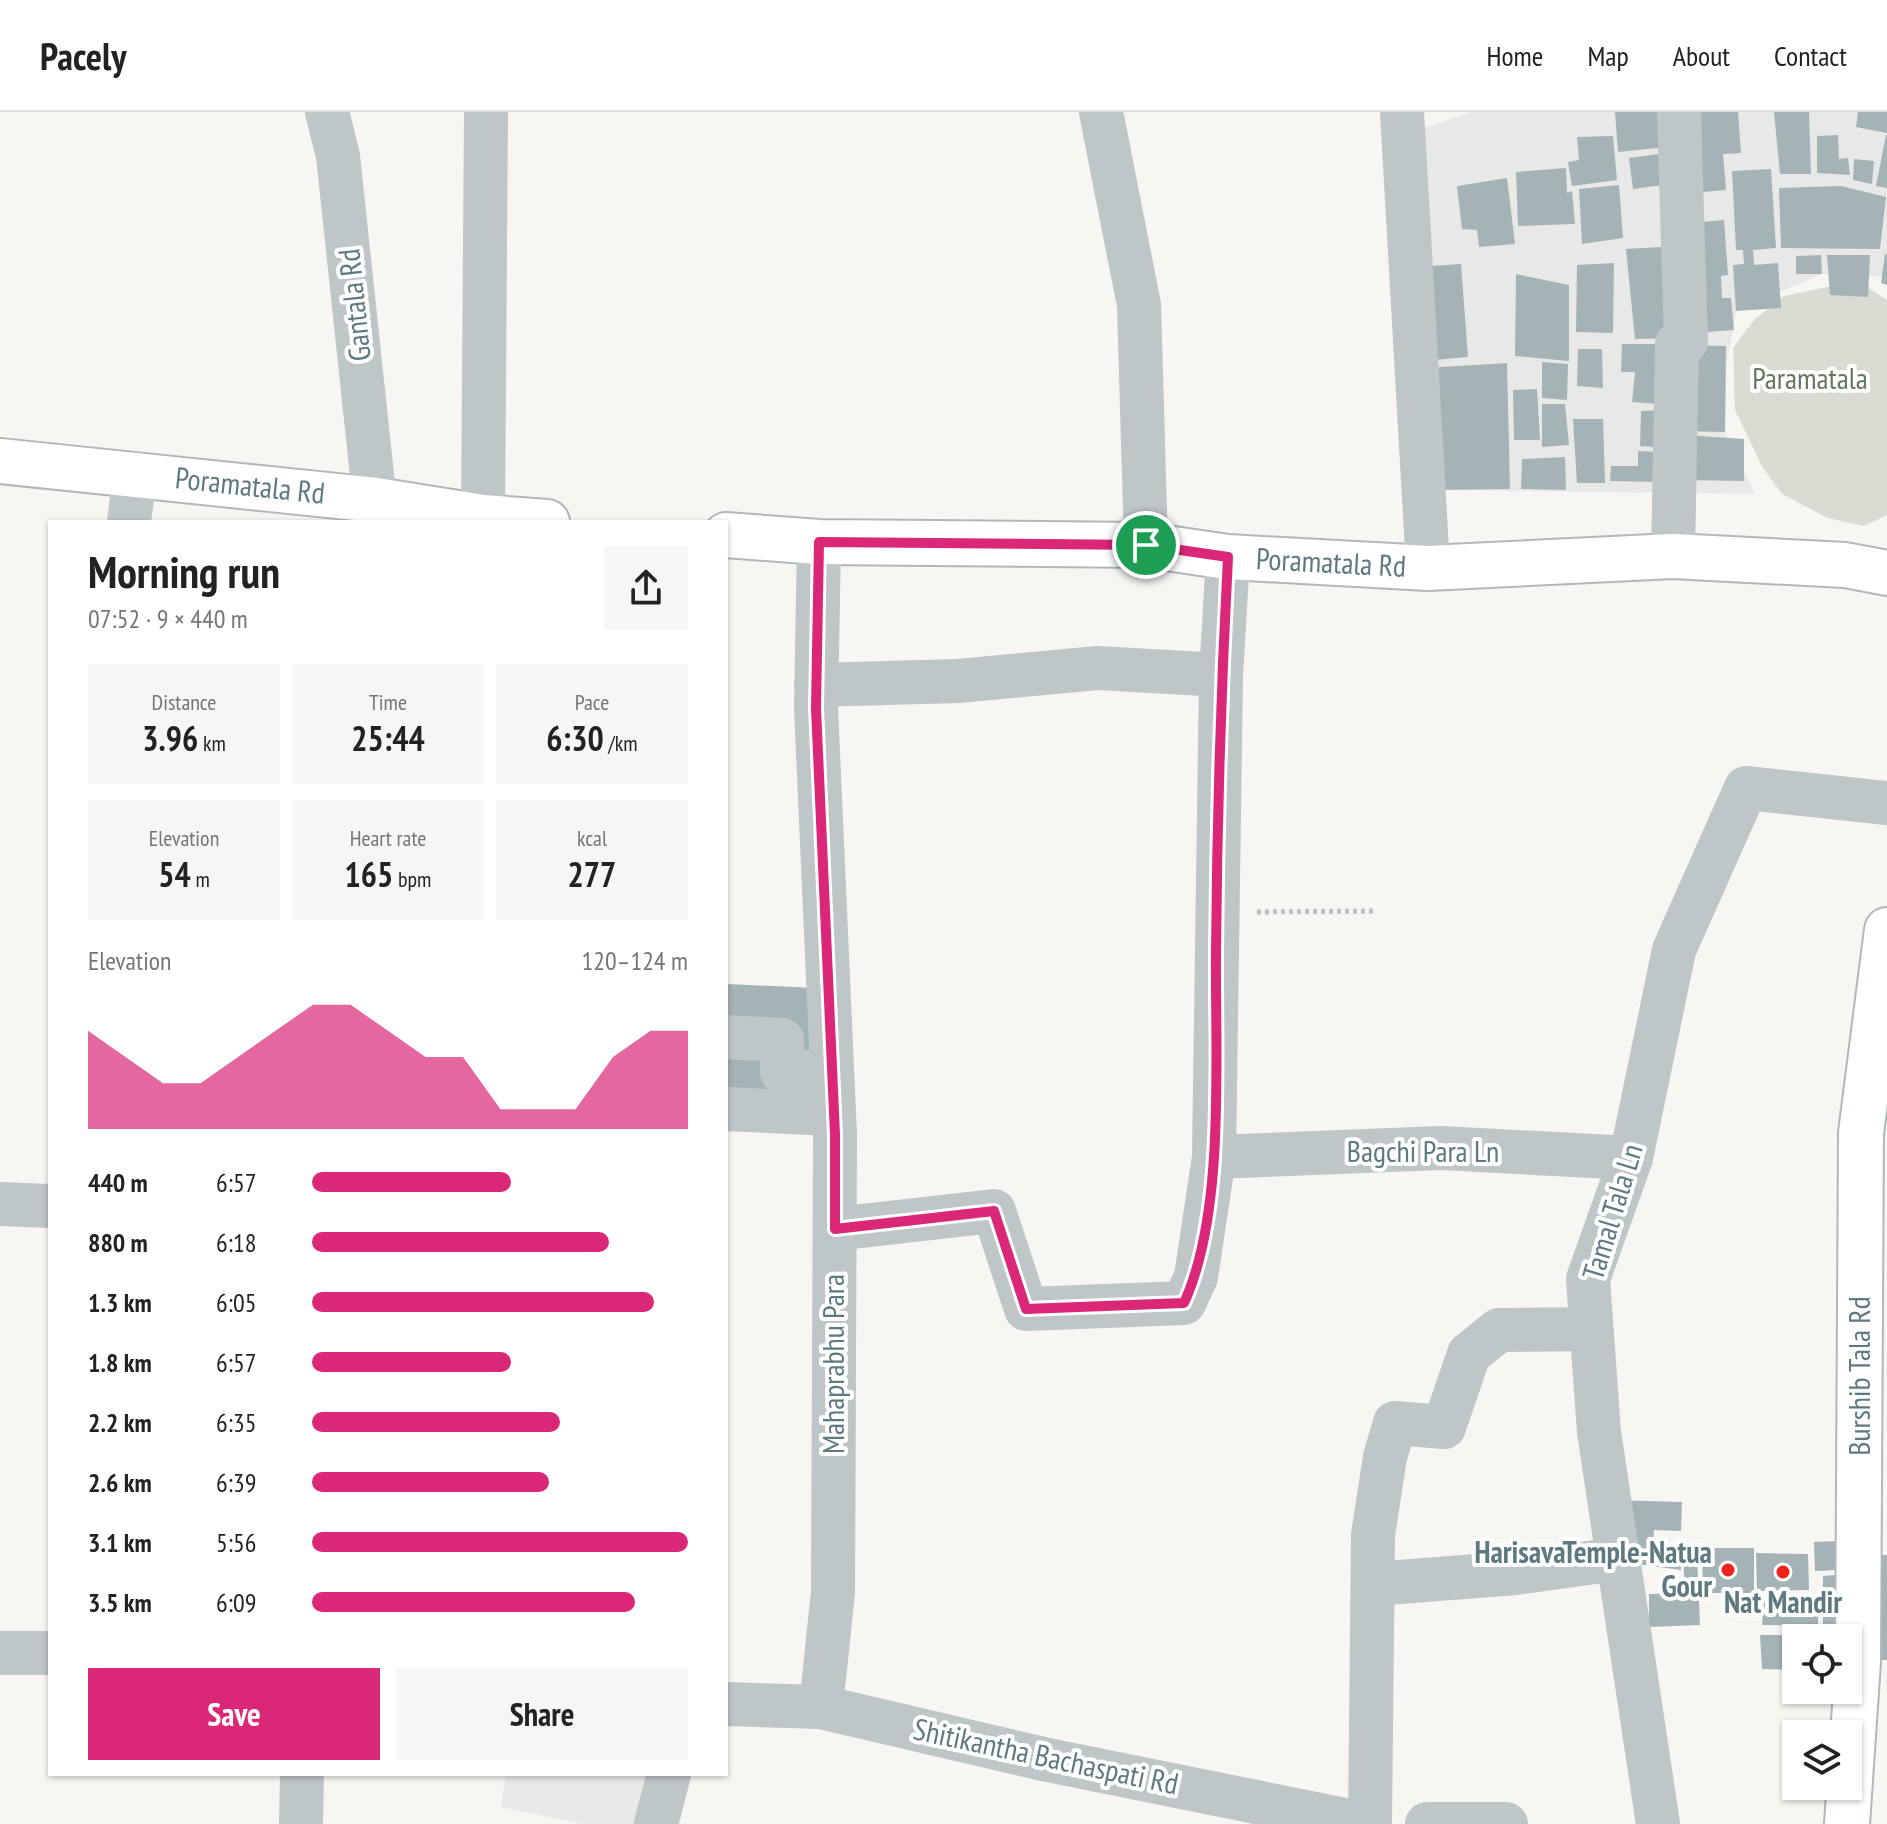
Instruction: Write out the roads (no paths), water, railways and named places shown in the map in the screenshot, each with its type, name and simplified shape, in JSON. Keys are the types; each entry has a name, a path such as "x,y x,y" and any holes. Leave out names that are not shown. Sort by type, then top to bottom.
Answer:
{"main road":[{"name":"Poramatala Rd","path":"0,461 135,474 377,511 521,520"},
{"name":"Poramatala Rd","path":"728,535 819,542 1146,545 1228,557 1428,568 1673,556 1845,565 1887,573"},
{"name":"Burshib Tala Rd","path":"1847,1824 1858,1662 1874,1138 1887,930"}],"street":[{"name":"Gantala Rd","path":"327,112 338,156 377,511"},
{"path":"483,517 486,112"},
{"path":"1101,112 1139,305 1146,545"},
{"path":"1402,112 1428,568"},
{"path":"1673,556 1677,344 1686,342 1679,112"},
{"path":"129,520 135,474"},
{"name":"Mahaprabhu Para","path":"819,542 816,685 821,1073 835,1229 833,1592 821,1707"},
{"path":"835,1229 994,1211 1026,1309 1184,1303 1196,1277 1214,1157 1221,675 1228,557"},
{"path":"816,685 958,681 1098,668 1221,675"},
{"name":"Tamal Tala Ln","path":"1658,1824 1599,1432 1588,1279 1631,1158 1674,950 1746,788 1887,803"},
{"path":"728,1037 782,1040 782,1072 821,1073 811,1113 728,1109"},
{"name":"Bagchi Para Ln","path":"1214,1157 1441,1148 1631,1158"},
{"path":"0,1204 48,1206"},
{"path":"1367,1824 1373,1535 1385,1457 1395,1423 1444,1427 1469,1354 1499,1330 1591,1329"},
{"path":"1373,1584 1516,1573 1617,1559"},
{"path":"0,1653 48,1653"},
{"name":"Shitikantha Bachaspati Rd","path":"728,1704 821,1707 1043,1759 1367,1824"},
{"path":"301,1824 302,1776"},
{"path":"656,1824 668,1776"},
{"path":"1427,1824 1506,1824"}],"place":[{"name":"HarisavaTemple-Natua Gour","path":"1728,1570"},
{"name":"Nat Mandir","path":"1783,1572"}],"park label":[{"name":"Paramatala","path":"1810,379"}]}
